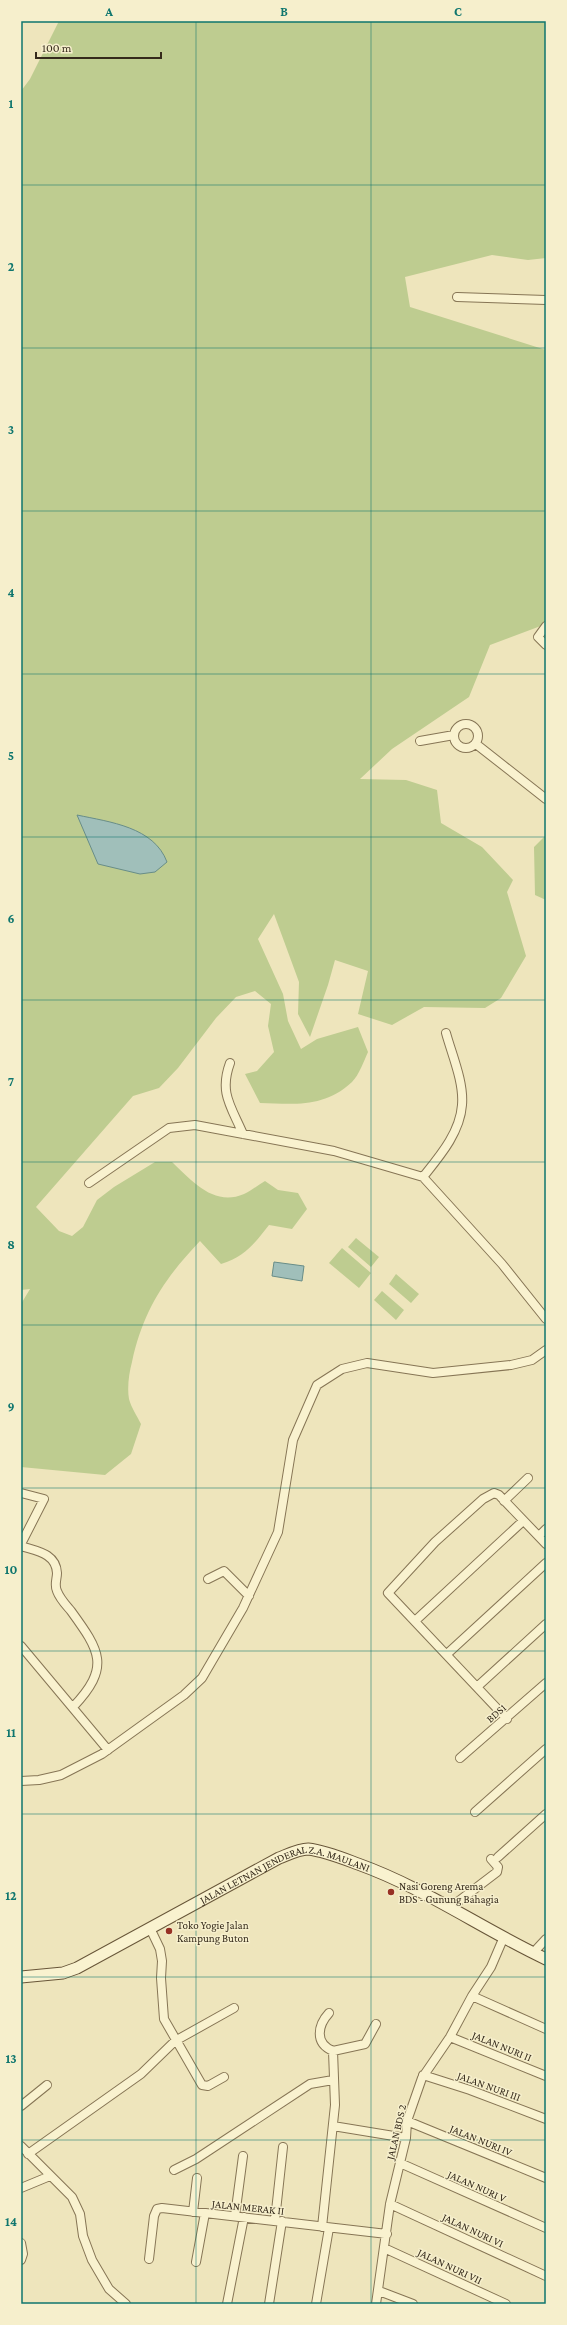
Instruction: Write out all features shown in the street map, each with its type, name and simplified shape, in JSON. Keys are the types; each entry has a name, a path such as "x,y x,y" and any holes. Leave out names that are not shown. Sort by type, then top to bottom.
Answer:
{"street":[{"path":"457,297 546,300"},
{"path":"546,626 542,635 546,645"},
{"path":"420,742 454,735 460,726 471,724 478,733 476,744 469,748 461,748 456,743 454,735"},
{"path":"476,744 546,799"},
{"path":"423,1177 443,1152 456,1128 462,1105 459,1078 446,1033"},
{"path":"230,1063 225,1077 224,1089 243,1134"},
{"path":"89,1183 169,1128 195,1125 340,1152 423,1177 502,1264 546,1318"},
{"path":"21,1781 39,1780 61,1775 108,1750 184,1695 202,1678 249,1596 278,1532 293,1440 317,1385 342,1369 367,1363 433,1373 510,1365 532,1360 546,1350"},
{"path":"504,1500 528,1478"},
{"path":"21,1493 44,1499 21,1545 42,1552 53,1560 57,1573 57,1591 94,1647 98,1662 96,1675 86,1693 73,1707"},
{"path":"507,1719 478,1686 388,1594 389,1591 436,1542 483,1499 494,1493 504,1500 546,1544"},
{"path":"415,1621 523,1521"},
{"path":"539,1536 546,1529"},
{"path":"447,1654 546,1563"},
{"path":"208,1579 224,1571 249,1596"},
{"path":"478,1686 546,1624"},
{"path":"21,1646 108,1750"},
{"name":"BDS1","path":"460,1758 507,1719 546,1683"},
{"path":"475,1812 546,1749"},
{"path":"451,1907 497,1872 498,1867 494,1858 546,1814"},
{"name":"JALAN LETNAN JENDERAL Z.A. MAULANI","path":"21,1977 63,1973 77,1968 279,1858 307,1849 334,1855 371,1869 451,1907 503,1939 546,1959"},
{"path":"150,1928 160,1949 162,1961 161,1978 164,2019 202,2085 208,2086 224,2077"},
{"name":"JALAN BDS 2","path":"376,2304 390,2204 406,2138 407,2121 423,2075 450,2037 472,1996 491,1967 503,1939"},
{"path":"533,1953 546,1939"},
{"path":"472,1996 546,2029"},
{"path":"28,2154 141,2074 176,2040 234,2008"},
{"path":"329,2013 321,2022 319,2029 322,2043 327,2048 333,2050 365,2044 376,2024"},
{"name":"JALAN NURI II","path":"450,2037 546,2076"},
{"path":"316,2304 326,2228 335,2105 333,2050"},
{"name":"JALAN NURI III","path":"423,2075 470,2090 546,2119"},
{"path":"174,2170 196,2159 310,2084 334,2080"},
{"path":"21,2106 47,2085"},
{"name":"JALAN NURI IV","path":"407,2121 546,2178"},
{"path":"333,2126 406,2138"},
{"path":"21,2146 72,2197 80,2214 83,2236 92,2260 109,2289 126,2304"},
{"path":"268,2304 279,2220 283,2146"},
{"path":"236,2216 243,2156"},
{"name":"JALAN NURI V","path":"400,2164 546,2228"},
{"path":"21,2188 50,2176"},
{"path":"193,2212 197,2178"},
{"name":"JALAN NURI VI","path":"390,2204 546,2276"},
{"name":"JALAN MERAK II","path":"150,2259 154,2216 157,2209 279,2220 326,2228 386,2234"},
{"path":"196,2262 205,2213"},
{"path":"227,2304 244,2217"},
{"path":"21,2243 23,2254 21,2260"},
{"name":"JALAN NURI VII","path":"384,2248 506,2304"},
{"path":"378,2291 414,2304"}],"green space":[{"path":"59,21 546,21 546,258 528,260 492,255 405,277 410,307 546,350 546,624 490,645 469,697 392,749 360,779 406,780 437,790 441,823 482,847 513,880 507,892 526,956 501,998 485,1008 424,1007 392,1025 358,1014 368,971 335,960 310,1037 298,1014 299,982 274,914 258,939 283,994 288,1021 301,1049 317,1039 358,1027 368,1052 355,1079 331,1096 309,1103 260,1103 245,1074 257,1071 274,1052 268,1026 271,1004 255,991 236,997 216,1018 178,1068 159,1088 133,1096 36,1207 59,1231 72,1236 83,1227 97,1200 114,1187 155,1162 172,1162 187,1177 213,1195 233,1197 247,1193 265,1181 278,1190 298,1193 307,1209 292,1229 269,1225 259,1238 243,1254 221,1264 200,1241 176,1269 149,1311 142,1327 131,1366 128,1395 141,1424 131,1454 105,1475 21,1467 21,1304 30,1289 21,1290 21,91 30,79"},
{"path":"546,835 546,900 535,895 534,847"},
{"path":"356,1238 379,1257 371,1267 348,1247"},
{"path":"342,1248 371,1273 359,1288 329,1263"},
{"path":"396,1274 419,1294 411,1303 389,1284"},
{"path":"382,1291 404,1310 396,1320 374,1300"}],"water":[{"path":"77,815 117,824 142,834 161,850 167,862 155,872 140,874 98,864"},
{"path":"274,1262 304,1266 302,1281 272,1276"}],"place":[{"name":"Nasi Goreng Arema BDS - Gunung Bahagia","path":"391,1892"},
{"name":"Toko Yogie Jalan Kampung Buton","path":"169,1931"}]}
